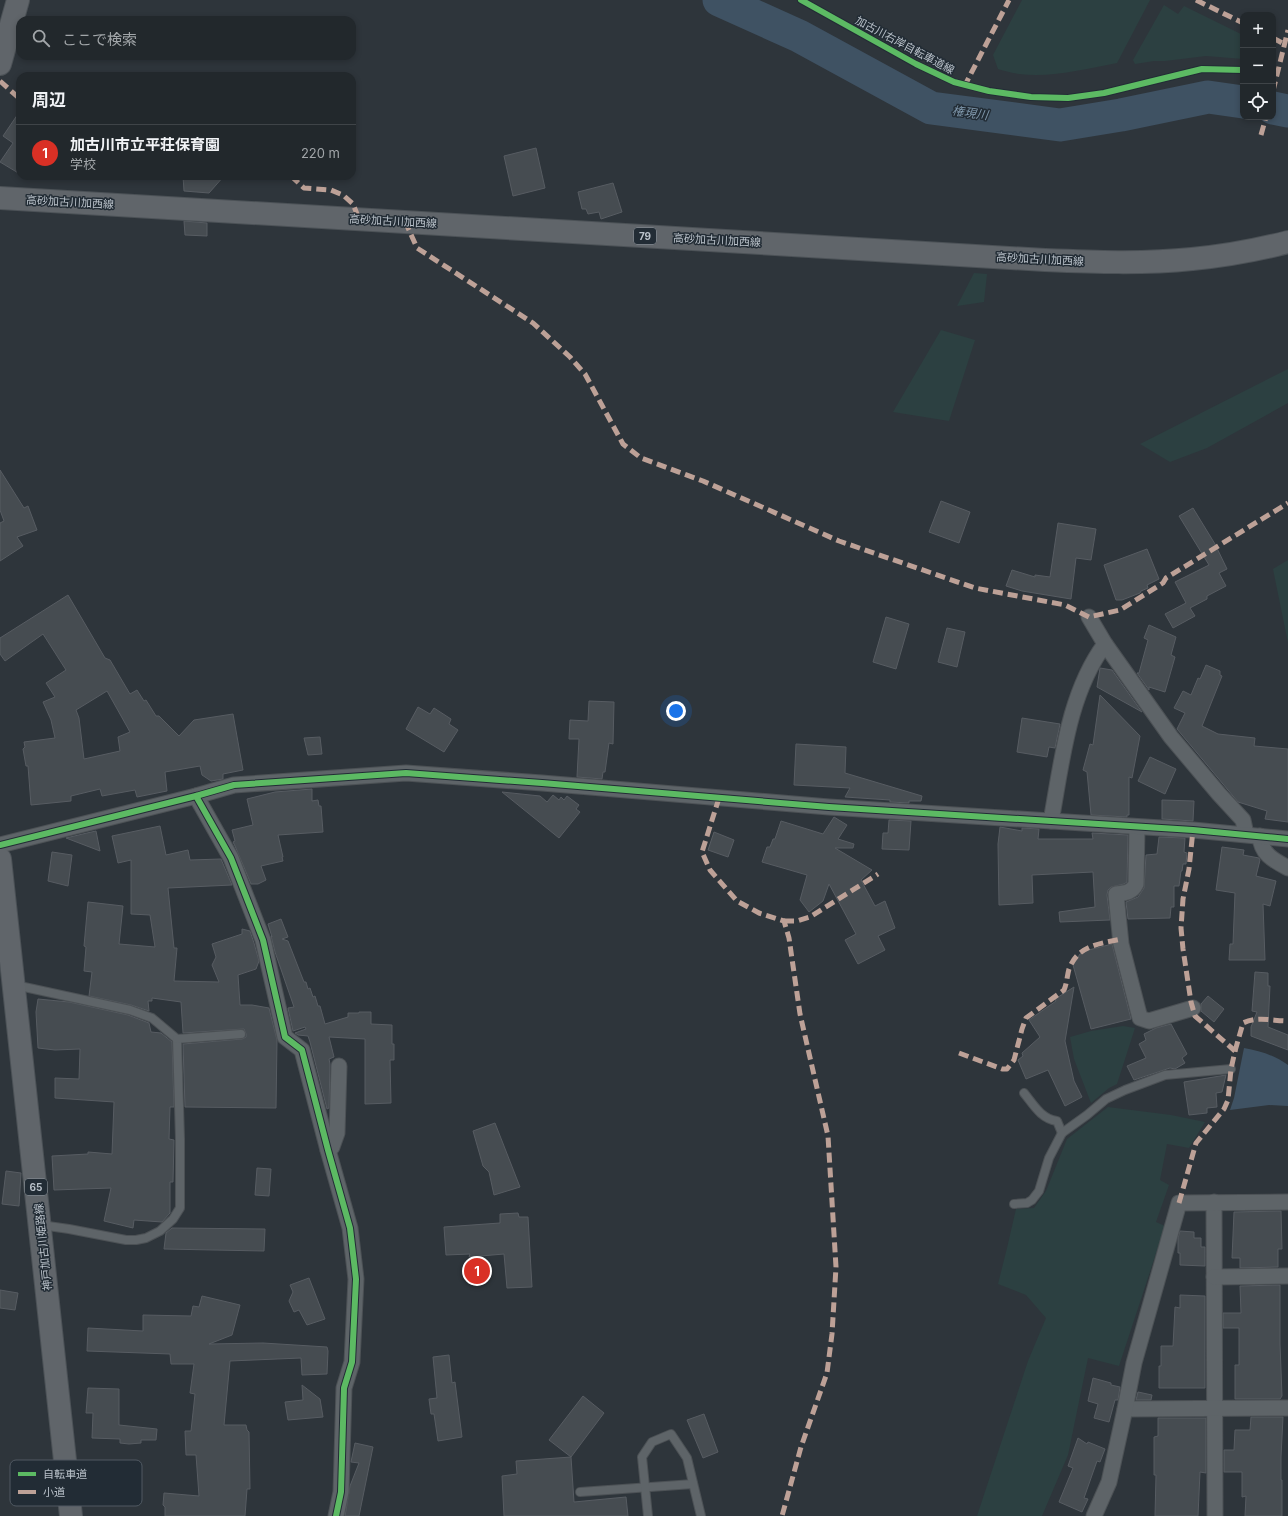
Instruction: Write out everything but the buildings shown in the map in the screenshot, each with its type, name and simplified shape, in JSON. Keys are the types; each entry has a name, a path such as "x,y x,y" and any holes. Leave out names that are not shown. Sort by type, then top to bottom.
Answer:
{"main road":[{"path":"0,64 18,0"},
{"name":"高砂加古川加西線","path":"0,198 1045,260 1117,262 1192,259 1264,248 1288,242"},
{"name":"神戸加古川姫路線","path":"0,859 65,1460"},
{"name":"神戸加古川姫路線","path":"70,1506 71,1516"}],"street":[{"path":"1089,617 1105,644 1188,759 1243,820 1265,853 1288,868"},
{"path":"1051,821 1069,726 1094,660 1105,644"},
{"path":"0,845 196,796 234,785 406,773 829,807 1253,835 1288,839"},
{"path":"196,796 231,858 263,940 285,1037 302,1050 350,1228 356,1279 352,1362 344,1388 340,1492 336,1516"},
{"path":"1136,827 1136,884 1134,889 1129,892 1116,894 1121,944 1140,1018 1148,1021 1193,1008"},
{"path":"328,1150 332,1147 337,1133 339,1066"},
{"path":"1214,1202 1215,1516"},
{"path":"1094,1516 1109,1482 1134,1363 1179,1203 1288,1202"},
{"path":"1214,1277 1288,1276"},
{"path":"1125,1409 1288,1408"}],"lane":[{"path":"14,984 130,1010 152,1018 177,1039 241,1034"},
{"path":"40,1225 126,1240 136,1240 146,1238 160,1231 173,1219 180,1208 180,1139 177,1039"},
{"path":"1014,1204 1027,1203 1032,1200 1039,1190 1049,1158 1062,1133 1088,1115 1106,1099 1165,1075 1231,1068"},
{"path":"1024,1093 1041,1114 1057,1121 1062,1133"},
{"path":"648,1516 642,1457 652,1442 671,1434 687,1458 701,1516"},
{"path":"580,1492 693,1484"}],"green space":[{"path":"1022,0 1150,0 1117,63 1056,74 1031,75 1016,74 998,69 993,55"},
{"path":"1164,5 1178,14 1184,6 1240,34 1240,59 1206,56 1135,64 1133,60"},
{"path":"974,273 987,274 984,302 957,306"},
{"path":"941,330 975,340 949,421 893,412"},
{"path":"1288,369 1288,403 1207,448 1170,462 1140,444"},
{"path":"1288,560 1288,643 1273,569"},
{"path":"1123,1026 1135,1028 1117,1084 1109,1088 1091,1103 1074,1059 1070,1037 1091,1031"},
{"path":"1108,1107 1171,1115 1205,1122 1189,1148 1167,1144 1160,1180 1169,1185 1156,1222 1165,1226 1119,1366 1088,1358 1068,1455 1042,1516 977,1516 1028,1361 1046,1318 1026,1295 998,1284 1016,1209 1034,1208 1046,1191 1067,1139"}],"water":[{"path":"1244,1048 1267,1054 1288,1065 1288,1106 1269,1105 1230,1110 1234,1098"}],"waterway":[{"name":"権現川","path":"719,0 799,36 931,108 1060,125 1121,115 1208,97 1240,102"},
{"name":"権現川","path":"1276,109 1288,111"}],"marked path":[{"path":"964,87 1009,0"},
{"path":"1196,0 1240,22"},
{"path":"1275,84 1288,30"},
{"path":"1276,40 1284,44"},
{"path":"0,81 16,95"},
{"path":"1261,135 1265,120"},
{"path":"295,180 304,188 331,190 343,195 353,204 359,219"},
{"path":"405,221 417,248 533,323 570,357 585,374 623,444 641,458 703,481 839,541 975,588 1065,605 1089,617 1120,610 1163,583 1166,578 1288,503"},
{"path":"719,798 702,852 710,870 737,901 759,913 784,921 789,938 800,1014 828,1136 836,1267 832,1334 827,1373 801,1447 782,1516"},
{"path":"1179,1203 1196,1143 1224,1109 1228,1100 1231,1069 1235,1051 1195,1016 1191,1002 1181,928 1183,899 1189,869 1193,830"},
{"path":"784,921 797,921 810,917 878,874"},
{"path":"959,1053 1002,1069 1007,1069 1014,1060 1026,1018 1064,990 1069,969 1078,955 1084,950 1097,944 1121,939"},
{"path":"1235,1051 1243,1023 1259,1019 1288,1021"}],"cycle path":[{"name":"加古川右岸自転車道線","path":"801,0 916,64 954,82 989,91 1031,97 1068,98 1104,93 1202,69 1240,70"},
{"path":"0,845 196,796 234,785 406,773 829,807 1193,830 1288,839"},
{"path":"196,796 231,858 263,940 285,1037 302,1050 350,1228 356,1279 352,1362 344,1388 341,1492 336,1516"}],"place":[{"name":"加古川市立平荘保育園","path":"477,1271"}]}
